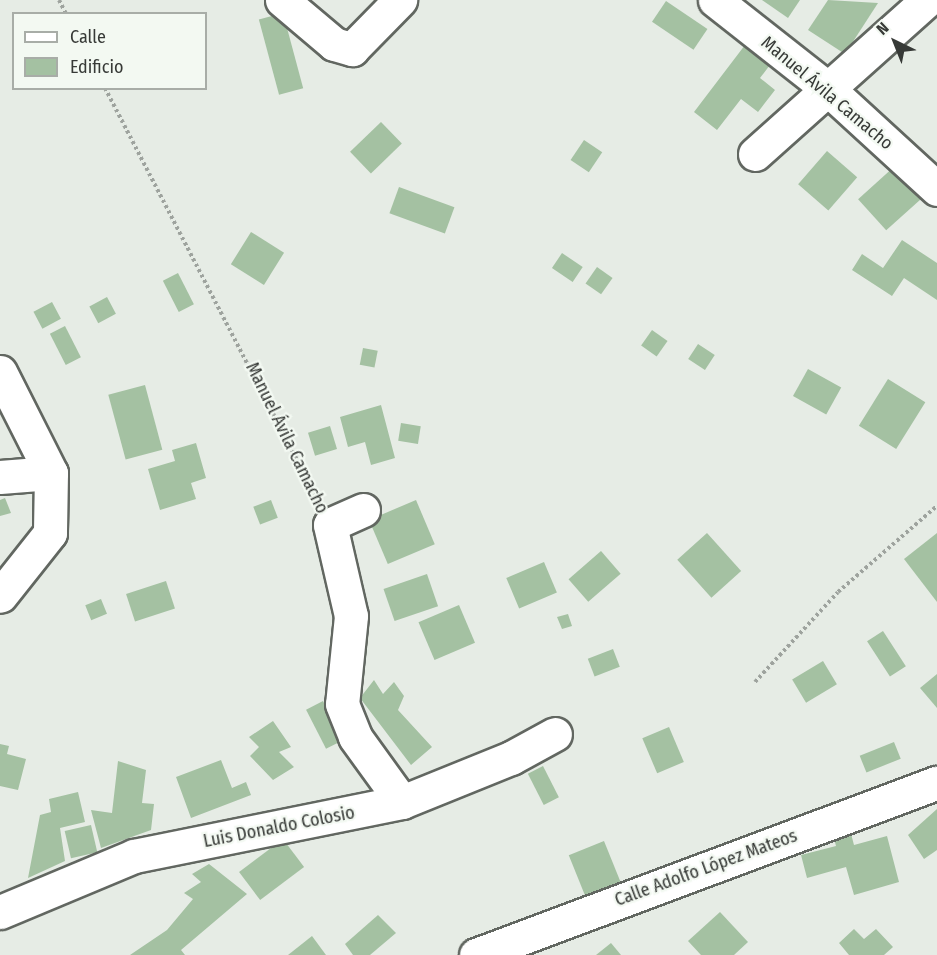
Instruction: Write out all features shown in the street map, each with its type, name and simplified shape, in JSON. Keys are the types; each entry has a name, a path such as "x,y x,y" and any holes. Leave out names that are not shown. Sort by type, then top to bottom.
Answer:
{"street":[{"path":"282,0 334,44 352,49 400,0"},
{"name":"Manuel Ávila Camacho","path":"715,0 828,89 937,189"},
{"path":"755,154 927,0"},
{"path":"0,372 51,473 50,532 0,596"},
{"path":"0,477 51,473"},
{"path":"330,525 363,510"},
{"name":"Manuel Ávila Camacho","path":"330,525 351,616 342,704 355,737 402,802"},
{"name":"Luis Donaldo Colosio","path":"0,912 134,856 402,802 511,758 555,734"},
{"name":"Calle Adolfo López Mateos","path":"476,955 937,783"}],"path":[{"name":"Manuel Ávila Camacho","path":"106,90 330,525"},
{"path":"755,682 838,592 937,506"}],"building":[{"path":"762,0 800,0 788,18"},
{"path":"828,0 878,3 845,54 808,30"},
{"path":"666,1 707,29 693,50 652,22"},
{"path":"283,13 303,88 279,95 259,19"},
{"path":"745,45 758,55 764,47 776,57 760,78 775,90 758,112 741,99 717,130 694,112"},
{"path":"381,122 402,144 371,173 350,152"},
{"path":"584,140 602,152 589,172 571,160"},
{"path":"827,151 857,177 828,210 798,184"},
{"path":"896,165 924,196 886,230 858,199"},
{"path":"399,187 454,207 445,233 389,213"},
{"path":"251,232 284,253 264,285 231,264"},
{"path":"902,240 937,263 937,300 904,278 892,296 852,270 862,254 883,268"},
{"path":"562,253 583,267 573,282 552,268"},
{"path":"597,267 613,278 601,294 586,283"},
{"path":"178,273 194,304 179,312 163,281"},
{"path":"107,297 116,314 98,323 89,306"},
{"path":"52,302 61,319 42,329 33,312"},
{"path":"65,326 81,357 66,365 50,334"},
{"path":"652,330 668,341 657,356 641,346"},
{"path":"698,344 715,355 705,370 688,359"},
{"path":"363,348 378,351 374,368 360,365"},
{"path":"808,369 841,387 826,415 793,396"},
{"path":"888,379 925,402 896,449 859,426"},
{"path":"145,385 162,450 126,460 108,395"},
{"path":"381,405 395,458 371,465 365,442 348,447 340,417"},
{"path":"401,423 421,426 418,444 398,441"},
{"path":"330,426 337,449 315,456 308,433"},
{"path":"196,443 206,478 191,483 196,499 160,510 148,469 175,461 172,450"},
{"path":"5,498 11,513 0,516 0,500"},
{"path":"271,500 278,518 260,525 253,507"},
{"path":"416,500 435,544 388,564 369,520"},
{"path":"707,533 741,571 711,598 677,560"},
{"path":"937,533 937,602 904,559"},
{"path":"601,551 621,574 588,602 569,579"},
{"path":"544,562 557,592 519,608 506,578"},
{"path":"427,574 438,606 395,621 384,589"},
{"path":"166,581 175,609 135,622 126,594"},
{"path":"101,599 107,614 91,620 85,605"},
{"path":"459,605 475,643 435,660 418,622"},
{"path":"568,614 572,626 562,629 557,617"},
{"path":"883,631 906,666 890,677 867,641"},
{"path":"613,649 620,667 595,676 588,659"},
{"path":"823,661 837,684 806,703 792,680"},
{"path":"937,674 937,708 920,688"},
{"path":"374,680 383,694 394,682 404,696 398,710 432,747 411,765 360,698"},
{"path":"323,701 343,740 326,749 306,710"},
{"path":"273,721 291,747 279,752 294,767 273,780 250,756 259,747 249,737"},
{"path":"669,727 684,762 657,773 642,738"},
{"path":"894,742 901,759 866,773 860,756"},
{"path":"0,744 9,746 7,754 26,759 18,790 0,786"},
{"path":"221,760 232,788 246,782 251,795 191,818 176,777"},
{"path":"118,761 146,770 142,803 154,804 151,830 101,848 91,810 112,813"},
{"path":"543,766 559,797 544,805 528,774"},
{"path":"78,792 85,822 60,828 65,861 28,878 40,815 51,812 49,799"},
{"path":"937,809 937,850 924,859 908,835"},
{"path":"91,825 97,852 71,858 65,831"},
{"path":"850,830 854,845 887,836 899,882 854,895 846,867 807,878 801,855 836,846 833,834"},
{"path":"283,839 304,867 260,900 239,872"},
{"path":"604,841 622,886 587,900 569,855"},
{"path":"209,864 247,894 181,950 185,955 130,955 167,930 193,899 184,893 201,882 192,874"},
{"path":"720,912 748,942 734,955 701,955 688,941"},
{"path":"378,915 396,933 370,955 353,955 345,944"},
{"path":"854,929 864,939 876,929 893,947 884,955 849,955 839,943"},
{"path":"312,936 326,955 288,955"},
{"path":"611,943 621,955 596,955"}]}
